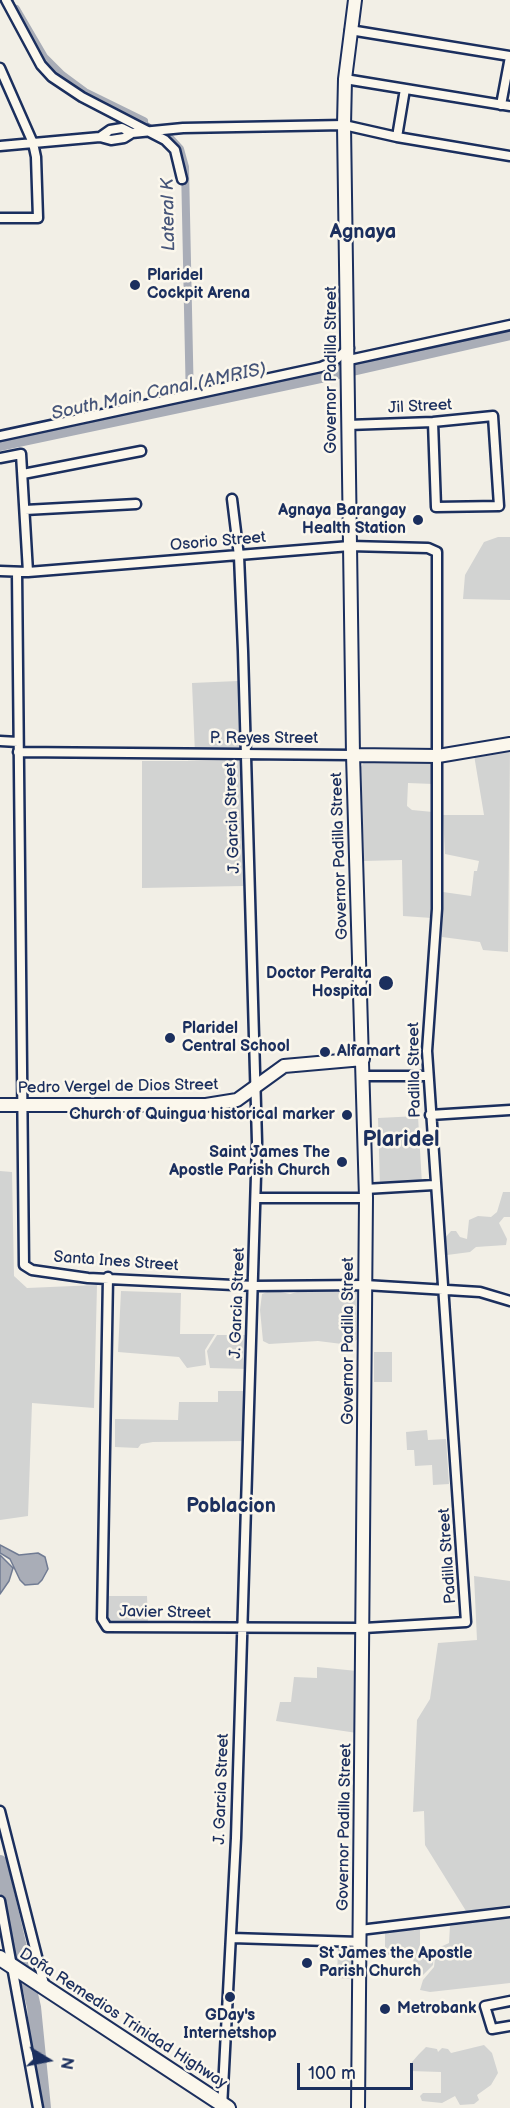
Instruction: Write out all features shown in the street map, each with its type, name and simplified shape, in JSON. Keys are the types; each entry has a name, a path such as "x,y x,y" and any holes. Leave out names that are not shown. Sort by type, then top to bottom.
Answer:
{"main road":[{"name":"Governor Padilla Street","path":"355,0 345,79 344,125 353,755 365,1193 364,1628 358,2108"},
{"name":"P. Reyes Street","path":"353,755 438,756 510,744"},
{"name":"Pedro Vergel de Dios Street","path":"0,1105 194,1105 237,1100 284,1066 363,1059"},
{"name":"Doña Remedios Trinidad Highway","path":"0,1958 224,2107"}],"street":[{"path":"6,0 40,65 52,77 82,97 165,140 175,150 182,179"},
{"path":"345,79 506,106 510,57 350,30"},
{"path":"0,218 38,218 36,157 33,143 1,70"},
{"path":"397,137 405,89"},
{"path":"0,146 100,137 111,140 124,138 132,133 148,131 344,125 397,137 510,156"},
{"path":"0,436 321,367 349,356 510,325"},
{"name":"Jil Street","path":"348,425 433,422 493,416 499,506 436,507 433,422"},
{"path":"22,474 141,451"},
{"path":"0,458 21,454 28,572"},
{"name":"J. Garcia Street","path":"224,2107 232,1938 254,1286 257,1104 239,556 232,499"},
{"path":"25,510 136,504"},
{"name":"Osorio Street","path":"0,571 28,572 350,546 428,548 437,552"},
{"name":"Padilla Street","path":"437,552 437,909 427,1051 434,1185 444,1290 466,1622"},
{"name":"Santa Ines Street","path":"17,572 24,1265 32,1270 88,1278 108,1277 254,1286 365,1285 480,1292 510,1301"},
{"path":"0,741 18,742"},
{"name":"P. Reyes Street","path":"18,752 246,756 353,755"},
{"path":"363,1076 428,1076"},
{"name":"Pedro Vergel de Dios Street","path":"237,1100 257,1104"},
{"path":"430,1115 510,1110"},
{"path":"256,1198 365,1193 434,1185"},
{"name":"Javier Street","path":"108,1277 102,1619 107,1627 364,1628 466,1622"},
{"path":"0,1811 42,1986"},
{"path":"0,1901 15,1968 38,2108"},
{"path":"232,1938 360,1936 510,1912"},
{"path":"510,2001 485,2006 492,2029 510,2026"}],"shaded area":[{"path":"498,537 510,537 510,600 463,599 465,575 484,542"},
{"path":"238,681 241,752 195,754 192,683"},
{"path":"510,749 508,952 483,950 480,942 442,937 443,892 471,896 474,871 477,871 479,861 445,854 443,815 484,815 474,755"},
{"path":"142,761 242,761 243,886 142,888"},
{"path":"364,762 433,762 433,784 408,783 407,806 412,810 433,812 432,918 403,916 402,860 364,861 361,767"},
{"path":"418,1116 422,1184 380,1186 378,1118"},
{"path":"0,1171 12,1172 14,1276 27,1288 97,1285 94,1408 32,1403 28,1516 0,1520"},
{"path":"503,1192 510,1192 510,1217 504,1217 499,1223 507,1239 506,1245 476,1247 470,1252 447,1255 444,1250 444,1239 451,1231 456,1231 460,1237 467,1239 469,1220 478,1216 491,1217 497,1212"},
{"path":"346,1287 357,1287 361,1296 359,1338 350,1345 318,1341 269,1344 263,1341 260,1310 262,1294 272,1290 290,1294 304,1290 329,1289 336,1292"},
{"path":"121,1291 181,1293 180,1334 215,1334 205,1350 206,1365 187,1368 179,1357 118,1352"},
{"path":"217,1335 249,1335 248,1369 210,1368 207,1351"},
{"path":"374,1352 392,1352 392,1382 374,1382"},
{"path":"218,1391 247,1391 245,1441 153,1442 141,1444 138,1448 115,1447 115,1419 178,1420 179,1402 218,1402"},
{"path":"427,1430 428,1440 446,1439 449,1484 433,1485 432,1465 415,1466 414,1450 407,1450 406,1432"},
{"path":"0,1545 19,1555 38,1553 45,1557 48,1569 42,1580 38,1584 25,1585 20,1580 10,1559 0,1553"},
{"path":"0,1555 13,1568 9,1581 0,1594"},
{"path":"474,1576 510,1581 510,1905 466,1911 425,1845 424,1811 413,1812 417,1720 430,1699 438,1643 477,1640"},
{"path":"109,1596 147,1596 148,1625 110,1624 108,1622"},
{"path":"317,1667 357,1671 357,1733 276,1721 280,1702 291,1702 294,1677 317,1678"},
{"path":"510,1917 510,1983 430,1992 420,1990 423,1980 434,1967 436,1949 449,1943 450,1926"},
{"path":"420,1927 420,1948 434,1948 433,1965 419,1979 419,1971 414,1972 413,1955 385,1955 385,1931"},
{"path":"338,1947 356,1948 354,1979 337,1978"},
{"path":"484,2045 492,2053 498,2073 491,2085 477,2095 479,2100 474,2104 460,2105 455,2096 442,2103 422,2101 420,2096 423,2093 441,2093 441,2072 410,2071 412,2062 426,2047 437,2049 438,2052 442,2048 448,2049 451,2053"}],"waterway":[{"path":"12,0 16,9"},
{"name":"Lateral K","path":"16,9 44,57 62,75 85,92 144,121"},
{"path":"144,121 155,128"},
{"path":"163,133 170,138"},
{"name":"Lateral K","path":"170,138 180,149 185,167 190,404"},
{"name":"South Main Canal (AMRIS)","path":"0,444 326,375 510,333"},
{"name":"South Main Canal (AMRIS)","path":"0,1862 34,2007 44,2108"}],"place":[{"name":"Plaridel Cockpit Arena","path":"135,285"},
{"name":"Agnaya Barangay Health Station","path":"418,520"},
{"name":"Doctor Peralta Hospital","path":"386,983"},
{"name":"Plaridel Central School","path":"170,1038"},
{"name":"Alfamart","path":"325,1052"},
{"name":"Church of Quingua historical marker","path":"347,1115"},
{"name":"Saint James The Apostle Parish Church","path":"342,1162"},
{"name":"St James the Apostle Parish Church","path":"307,1963"},
{"name":"GDay's Internetshop","path":"230,1997"},
{"name":"Metrobank","path":"385,2009"}],"district":[{"name":"Agnaya","path":"363,233"},
{"name":"Plaridel","path":"401,1140"},
{"name":"Poblacion","path":"231,1507"}]}
